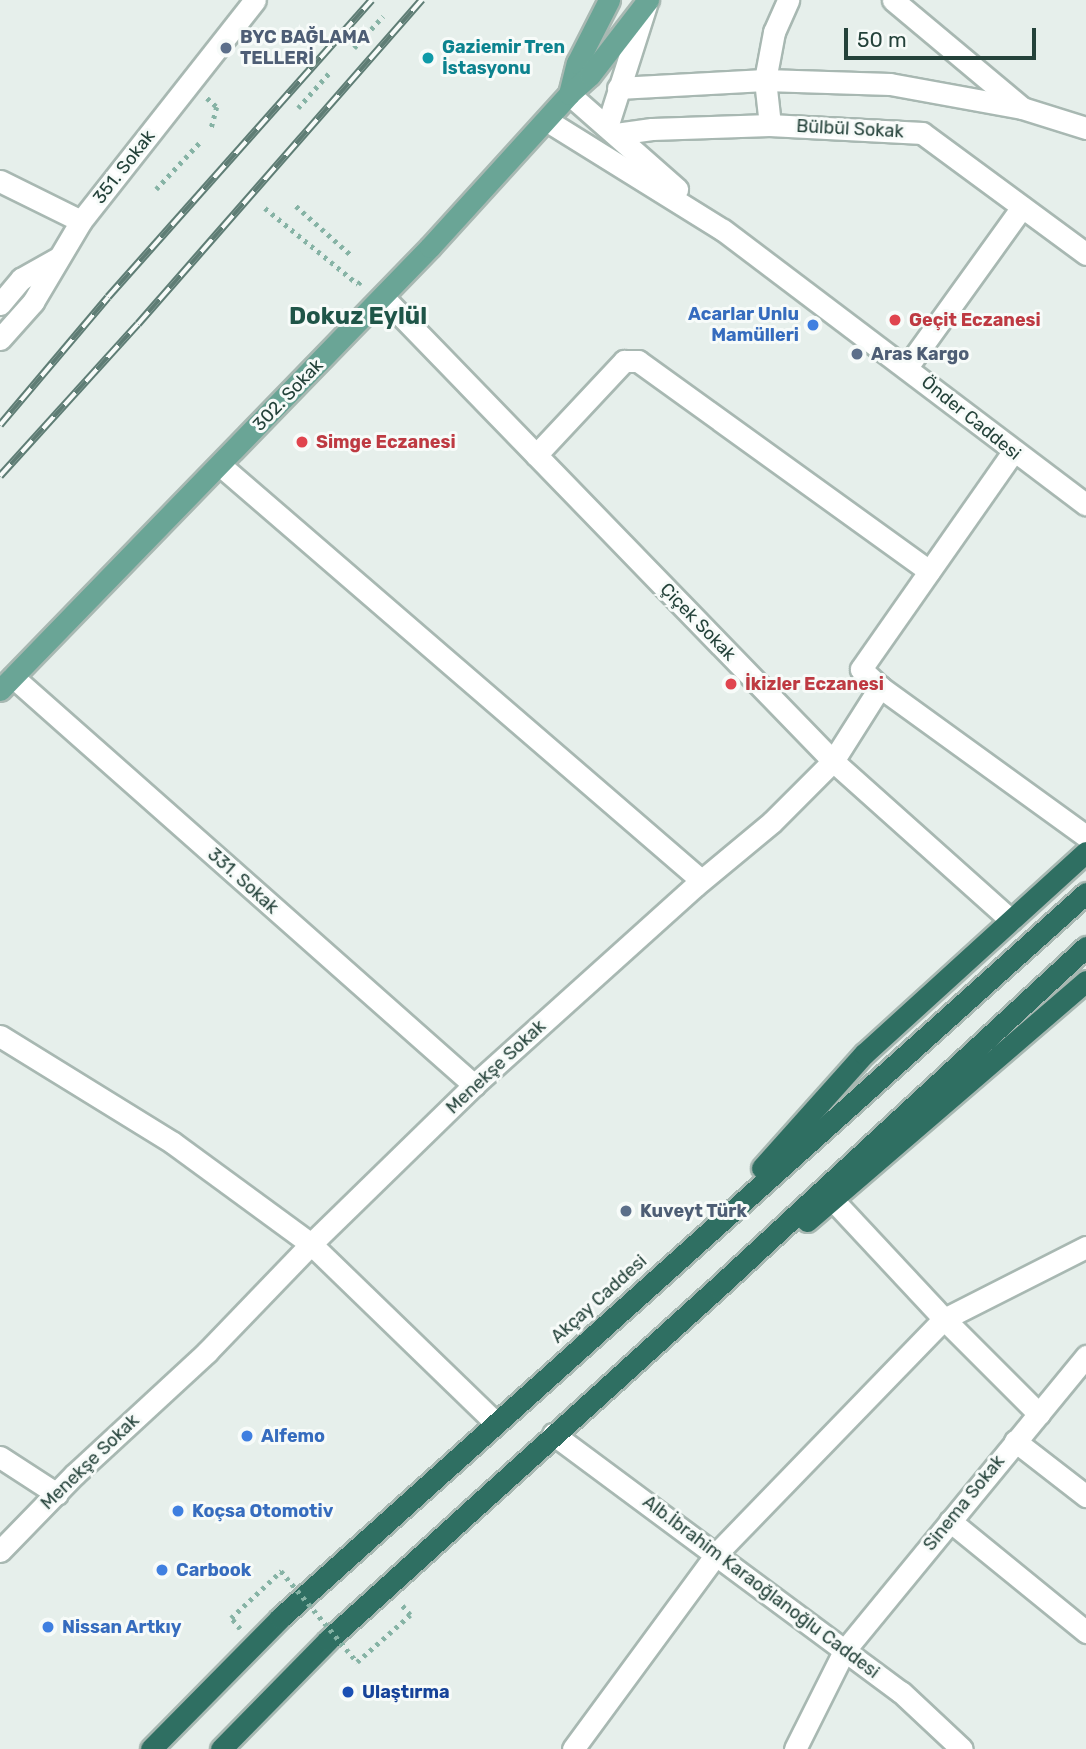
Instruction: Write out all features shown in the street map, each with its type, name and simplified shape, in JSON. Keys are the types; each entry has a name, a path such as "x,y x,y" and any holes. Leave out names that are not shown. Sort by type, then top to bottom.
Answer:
{"highway":[{"path":"690,1247 864,1054 1086,852"},
{"name":"Akçay Caddesi","path":"151,1749 281,1618 1086,893"},
{"path":"221,1749 328,1640 718,1287 1086,947"},
{"path":"718,1287 834,1201 1086,981"}],"main road":[{"name":"302. Sokak","path":"569,94 577,63 609,0"},
{"name":"302. Sokak","path":"6,683 383,297 569,94 590,75 648,0"}],"street":[{"name":"351. Sokak","path":"0,340 33,302 81,221 255,0"},
{"path":"612,130 618,88 648,0"},
{"path":"770,125 765,80 774,32 788,0"},
{"path":"893,0 920,10 1022,108"},
{"path":"618,88 765,80 890,84 1022,108 1086,128"},
{"name":"Önder Caddesi","path":"569,94 723,230"},
{"name":"Önder Caddesi","path":"546,120 723,230 907,366 1013,452 1086,505"},
{"name":"Bülbül Sokak","path":"612,130 770,125 922,133 1086,254"},
{"path":"0,181 81,221"},
{"path":"907,366 1022,207"},
{"path":"0,304 21,279 60,257"},
{"name":"Çiçek Sokak","path":"383,297 833,761"},
{"path":"536,455 624,361 638,361 929,571"},
{"path":"1013,452 861,669 880,687 1086,836"},
{"path":"220,465 701,880"},
{"name":"331. Sokak","path":"6,683 474,1085"},
{"path":"880,687 833,761 1011,920"},
{"name":"Menekşe Sokak","path":"0,1551 57,1493 207,1353 311,1244 474,1085 701,880 772,822 833,761"},
{"path":"0,1036 173,1143 311,1244 496,1423"},
{"path":"834,1201 944,1319 1039,1414"},
{"path":"567,1749 578,1741 717,1553 944,1319 1086,1247"},
{"name":"Sinema Sokak","path":"795,1749 844,1651 1086,1356"},
{"name":"Alb.İbrahim Karaoğlanoğlu Caddesi","path":"553,1434 901,1692 962,1749"},
{"path":"1015,1441 1086,1496"},
{"path":"0,1457 57,1493"},
{"path":"950,1521 1086,1632"}],"path":[{"path":"354,48 383,16"},
{"path":"298,108 330,72"},
{"path":"191,83 217,107 211,130"},
{"path":"156,190 199,144"},
{"path":"296,206 351,255"},
{"path":"265,208 358,284 364,278"},
{"path":"249,1602 281,1571 357,1662 394,1629"}],"railway":[{"path":"0,425 108,297 372,0"},
{"path":"0,476 138,324 422,0"}],"place":[{"name":"BYC BAĞLAMA TELLERİ","path":"226,48"},
{"name":"Gaziemir Tren İstasyonu","path":"428,58"},
{"name":"Geçit Eczanesi","path":"895,320"},
{"name":"Acarlar Unlu Mamülleri","path":"813,325"},
{"name":"Aras Kargo","path":"857,354"},
{"name":"Simge Eczanesi","path":"302,442"},
{"name":"İkizler Eczanesi","path":"731,684"},
{"name":"Kuveyt Türk","path":"626,1211"},
{"name":"Alfemo","path":"247,1436"},
{"name":"Koçsa Otomotiv","path":"178,1511"},
{"name":"Carbook","path":"162,1570"},
{"name":"Nissan Artkıy","path":"48,1627"},
{"name":"Ulaştırma","path":"348,1692"}],"district":[{"name":"Dokuz Eylül","path":"358,317"}]}
